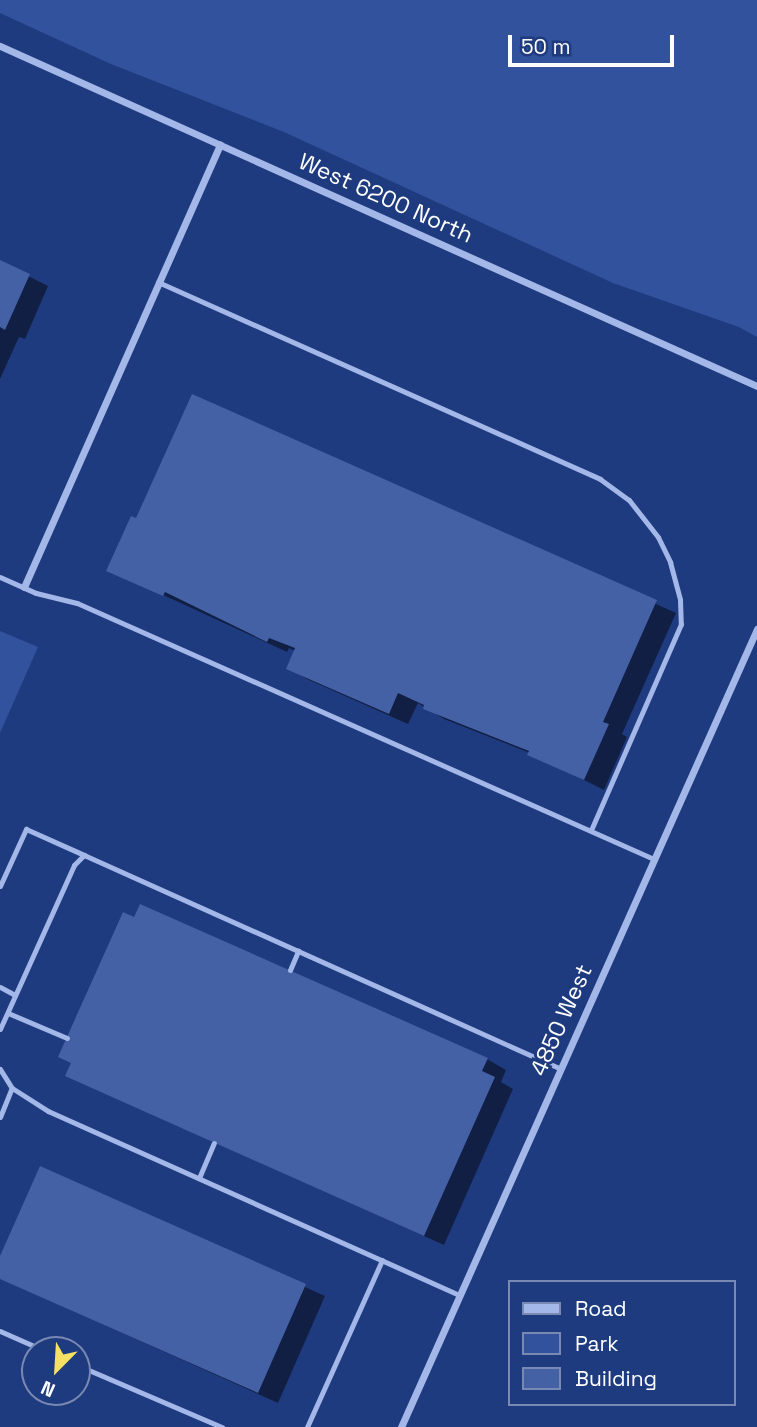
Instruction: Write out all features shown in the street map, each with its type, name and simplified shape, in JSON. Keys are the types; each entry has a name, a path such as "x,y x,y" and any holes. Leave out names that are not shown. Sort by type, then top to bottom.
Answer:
{"street":[{"name":"West 6200 North","path":"0,46 757,386"},
{"path":"23,587 220,145"},
{"name":"4850 West","path":"401,1427 757,629"}],"lane":[{"path":"158,282 600,479 629,500 658,537 670,562 680,600 681,624 591,830"},
{"path":"0,577 23,587 77,603 654,859"},
{"path":"0,886 26,828 561,1069"},
{"path":"0,1029 74,865 84,855"},
{"path":"289,970 298,951"},
{"path":"0,987 15,995"},
{"path":"8,1013 67,1038"},
{"path":"0,1069 12,1088 48,1111 460,1295"},
{"path":"0,1117 12,1088"},
{"path":"199,1178 214,1143"},
{"path":"307,1427 382,1260"},
{"path":"0,1331 21,1340"},
{"path":"91,1371 222,1427"}],"green space":[{"path":"0,0 757,0 757,337 739,327 613,283 284,132 111,64 0,13"},
{"path":"0,631 38,647 0,733"}],"building":[{"path":"0,260 30,274 5,330 0,327"},
{"path":"192,394 657,600 603,722 609,724 584,780 527,755 529,751 423,709 424,705 398,693 389,714 286,669 295,648 269,638 267,642 165,592 163,596 106,571 131,516 136,518"},
{"path":"140,904 488,1058 482,1071 495,1077 424,1236 65,1076 71,1063 58,1057 123,912 134,917"},
{"path":"40,1166 306,1284 258,1393 0,1279 0,1256"}]}
